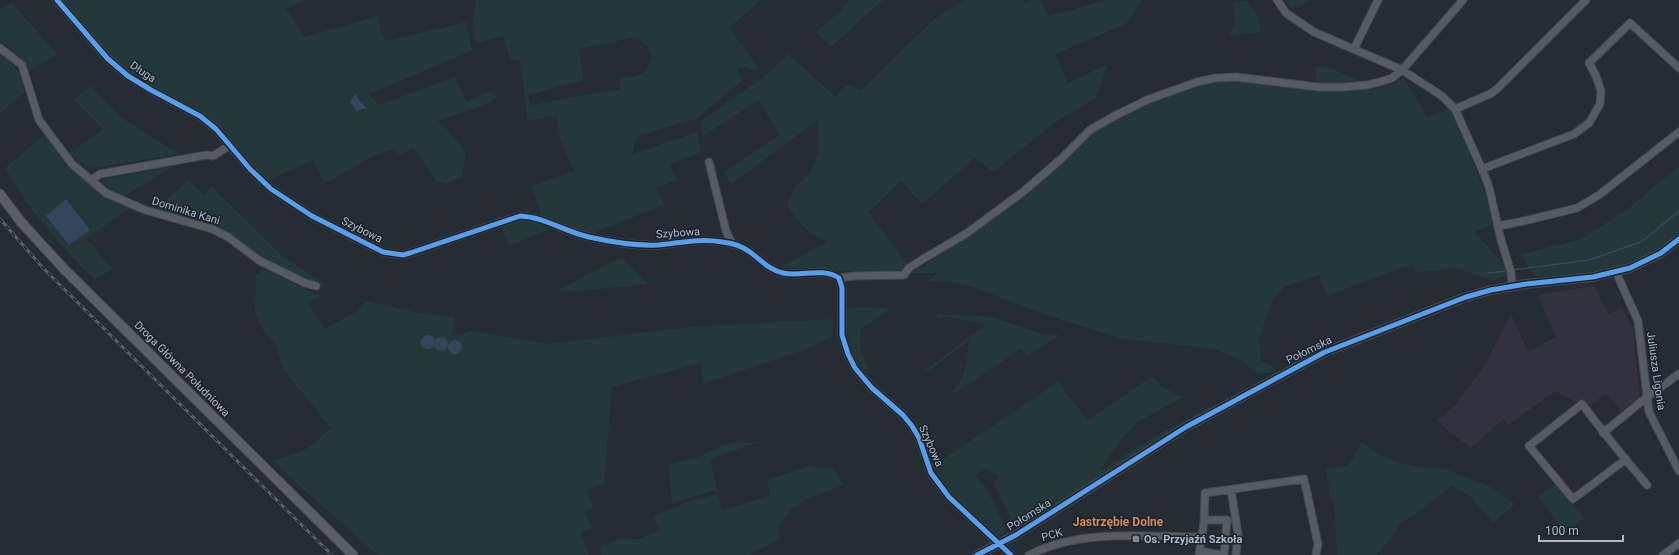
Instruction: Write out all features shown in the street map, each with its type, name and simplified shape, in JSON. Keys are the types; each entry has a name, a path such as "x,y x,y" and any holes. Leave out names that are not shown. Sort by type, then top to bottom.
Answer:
{"main road":[{"name":"Droga Główna Południowa","path":"0,194 21,222 64,269 353,555"}],"street":[{"name":"Długa","path":"57,0 113,63 128,76 200,116 216,129 230,145"},
{"path":"1277,0 1286,13 1304,26 1314,32 1402,70 1442,96 1455,109 1489,187 1511,272 1512,286"},
{"path":"1354,49 1378,0"},
{"path":"839,278 853,276 904,275 909,268 967,233 1024,191 1061,159 1087,132 1116,115 1149,99 1197,82 1215,78 1236,77 1318,87 1344,87 1383,82 1392,78 1402,70 1463,0"},
{"path":"1455,109 1490,94 1497,89 1586,0"},
{"path":"1482,169 1574,134 1589,123 1600,104 1601,91 1596,76 1589,63 1630,23 1679,68"},
{"name":"Dominika Kani","path":"0,48 22,65 39,120 72,164 106,193 145,210 212,229 228,237 260,261 305,283 316,286"},
{"path":"1498,226 1577,208 1599,195 1679,132"},
{"path":"91,180 100,174 186,159 213,156 230,145"},
{"name":"Szybowa","path":"230,145 271,189 312,216 383,252 403,255 410,254 520,216 532,216 589,237 628,243 658,245 696,240 732,243 750,251 775,271 786,274 834,274 839,278 842,288 842,335 848,354 855,368 872,388 903,415 912,426 919,438 931,473 949,497 1011,555"},
{"path":"708,162 726,231 732,243"},
{"name":"Połomska","path":"977,555 1022,532 1186,427 1325,352 1466,298 1512,286 1593,277 1616,272 1646,261 1661,253 1679,239"},
{"name":"Juliusza Ligonia","path":"1616,272 1638,320 1649,412 1679,471"},
{"path":"1604,433 1647,397 1679,374"},
{"path":"1626,460 1573,499 1529,446 1582,404 1647,486"},
{"path":"1221,555 1200,553 1204,520 1205,493 1304,479 1318,544 1316,555"},
{"path":"1231,490 1238,534 1236,555"},
{"path":"1204,520 1227,520 1224,555"},
{"name":"PCK","path":"1029,555 1036,551 1076,539 1120,535 1202,537"},
{"path":"1666,554 1679,543"}],"shaded area":[{"path":"62,0 306,0 286,9 305,37 378,16 381,33 387,41 466,22 472,51 369,94 379,105 455,77 466,102 489,91 497,97 490,103 438,121 447,129 466,152 462,177 446,184 436,181 414,148 398,156 394,149 376,155 325,183 313,160 267,181 223,132 196,107 158,89 132,74 110,56"},
{"path":"476,0 761,0 729,28 760,69 752,71 745,67 738,69 742,81 696,119 637,136 632,154 697,132 701,152 670,164 677,180 657,188 664,205 591,234 542,217 532,186 574,171 561,141 556,115 527,121 524,87 519,60 510,59 504,36 476,43 472,26","holes":["637,37 648,47 652,57 646,69 636,76 619,78 620,89 531,105 528,95 584,80 579,49"]},
{"path":"849,0 883,0 832,46 815,33 840,11"},
{"path":"963,0 1023,0 1024,3 1032,0 1040,0 1049,16 1107,0 1142,0 1126,24 1055,54 1068,83 1108,64 1096,98 1056,122 993,172 975,158 922,204 901,181 869,212 907,264 902,271 849,271 780,267 828,242 809,232 795,217 787,205 796,185 811,173 819,148 818,120 731,184 724,172 779,135 759,100 702,137 700,122 765,76 788,54 835,96 849,84 854,88 861,90 933,20"},
{"path":"1284,0 1310,0 1300,6 1291,8"},
{"path":"1247,1 1259,17 1261,32 1229,35 1235,23 1232,3"},
{"path":"12,3 57,54 30,71 16,53 0,40 0,9"},
{"path":"0,51 17,70 22,80 24,93 0,113"},
{"path":"1326,66 1358,80 1368,81 1335,85 1316,83 1315,67"},
{"path":"1404,78 1427,117 1451,109 1474,163 1486,197 1493,224 1475,232 1512,275 1493,280 1455,268 1416,273 1412,264 1327,296 1319,275 1283,288 1271,303 1259,339 1261,361 1277,369 1268,373 1257,374 1241,360 1214,349 1123,339 1052,317 972,287 949,282 928,281 938,273 909,273 924,266 956,243 1092,132 1141,105 1198,85 1216,82 1243,81 1320,91 1337,91 1378,85 1389,85 1394,84"},
{"path":"91,86 121,117 180,154 94,168 81,164 70,153 103,129 73,99"},
{"path":"44,135 93,185 104,194 129,208 87,239 112,269 95,280 58,242 24,198 5,168"},
{"path":"173,166 122,198 115,195 102,182 108,179"},
{"path":"1676,168 1679,169 1679,232 1657,249 1633,262 1610,268 1584,272 1535,277 1521,254 1581,239 1629,208"},
{"path":"188,180 205,195 211,186 280,254 328,286 314,285 265,262 221,230 155,210"},
{"path":"519,220 533,220 553,228 509,246 501,226"},
{"path":"622,257 648,284 590,290 556,291"},
{"path":"267,269 320,296 308,303 325,329 357,311 367,301 419,313 455,317 451,336 473,331 548,344 690,327 834,319 832,337 806,349 702,384 701,363 612,387 604,484 587,490 593,508 585,512 592,529 580,532 589,555 377,555 272,461 302,451 311,446 331,428 283,369 276,345 263,330 255,312 256,275"},
{"path":"1594,286 1608,314 1622,308 1633,329 1640,395 1639,398 1621,411 1606,393 1588,408 1555,391 1508,425 1503,419 1471,448 1446,429 1438,420 1456,404 1484,366 1511,314 1528,352 1556,337 1538,295"},
{"path":"850,308 891,308 861,329 861,349 869,368 865,372 853,354 846,328 846,310"},
{"path":"935,314 992,317 1043,334 1060,335 1027,356 1021,349 954,394 953,391 962,378 967,359 969,340 929,371 923,372 986,324 944,317 940,319 935,316"},
{"path":"1152,376 1162,387 1183,397 1138,422 1121,439 1101,471 1152,438 1208,408 1212,410 1017,530 994,483 999,476 987,469 976,474 980,483 986,487 1006,528 1003,535 992,534 953,495 933,466 1059,381 1067,394 1088,420"},
{"path":"765,440 710,459 717,490 672,503 668,465 701,456 719,447 734,442 751,443"},
{"path":"1362,442 1376,453 1397,462 1424,468 1445,469 1493,488 1515,504 1493,523 1471,497 1452,486 1412,517 1399,523 1396,532 1377,555 1337,555 1334,502 1331,500 1326,469 1349,465"},
{"path":"811,465 813,467 834,468 844,485 807,499 792,509 778,527 780,539 748,555 602,555 600,547 621,538 639,539 660,530 652,516 694,500 718,494 722,510 770,496 767,480"},
{"path":"1555,484 1584,518 1565,533 1538,496"}],"water":[{"path":"355,94 366,108 357,111 350,102"},
{"path":"66,199 90,230 69,245 46,216"},
{"path":"428,335 433,337 435,342 433,347 428,349 423,347 421,342 423,337"},
{"path":"441,337 446,339 448,344 446,349 441,351 436,349 434,344 436,339"},
{"path":"455,340 460,342 462,347 460,352 455,354 450,352 448,347 450,342"}],"waterway":[{"path":"1512,270 1589,260 1641,242 1679,211"},
{"path":"1488,273 1508,271"}],"railway":[{"path":"0,219 44,269 332,555"}],"cycle path":[{"path":"57,0 108,59 128,76 200,116 216,129 250,169 271,189 312,216 383,252 403,255 520,216 538,219 580,235 624,243 659,245 706,240 729,243 747,250 778,272 790,274 826,273 839,278 842,288 842,335 848,354 855,368 872,388 903,415 912,426 919,438 931,473 949,497 1011,555"},
{"path":"977,555 1016,535 1186,427 1325,352 1466,297 1491,290 1526,284 1593,277 1630,268 1661,253 1679,239"}],"place":[{"name":"Os. Przyjaźń Szkoła","path":"1136,539"}],"district":[{"name":"Jastrzębie Dolne","path":"1118,522"}]}
